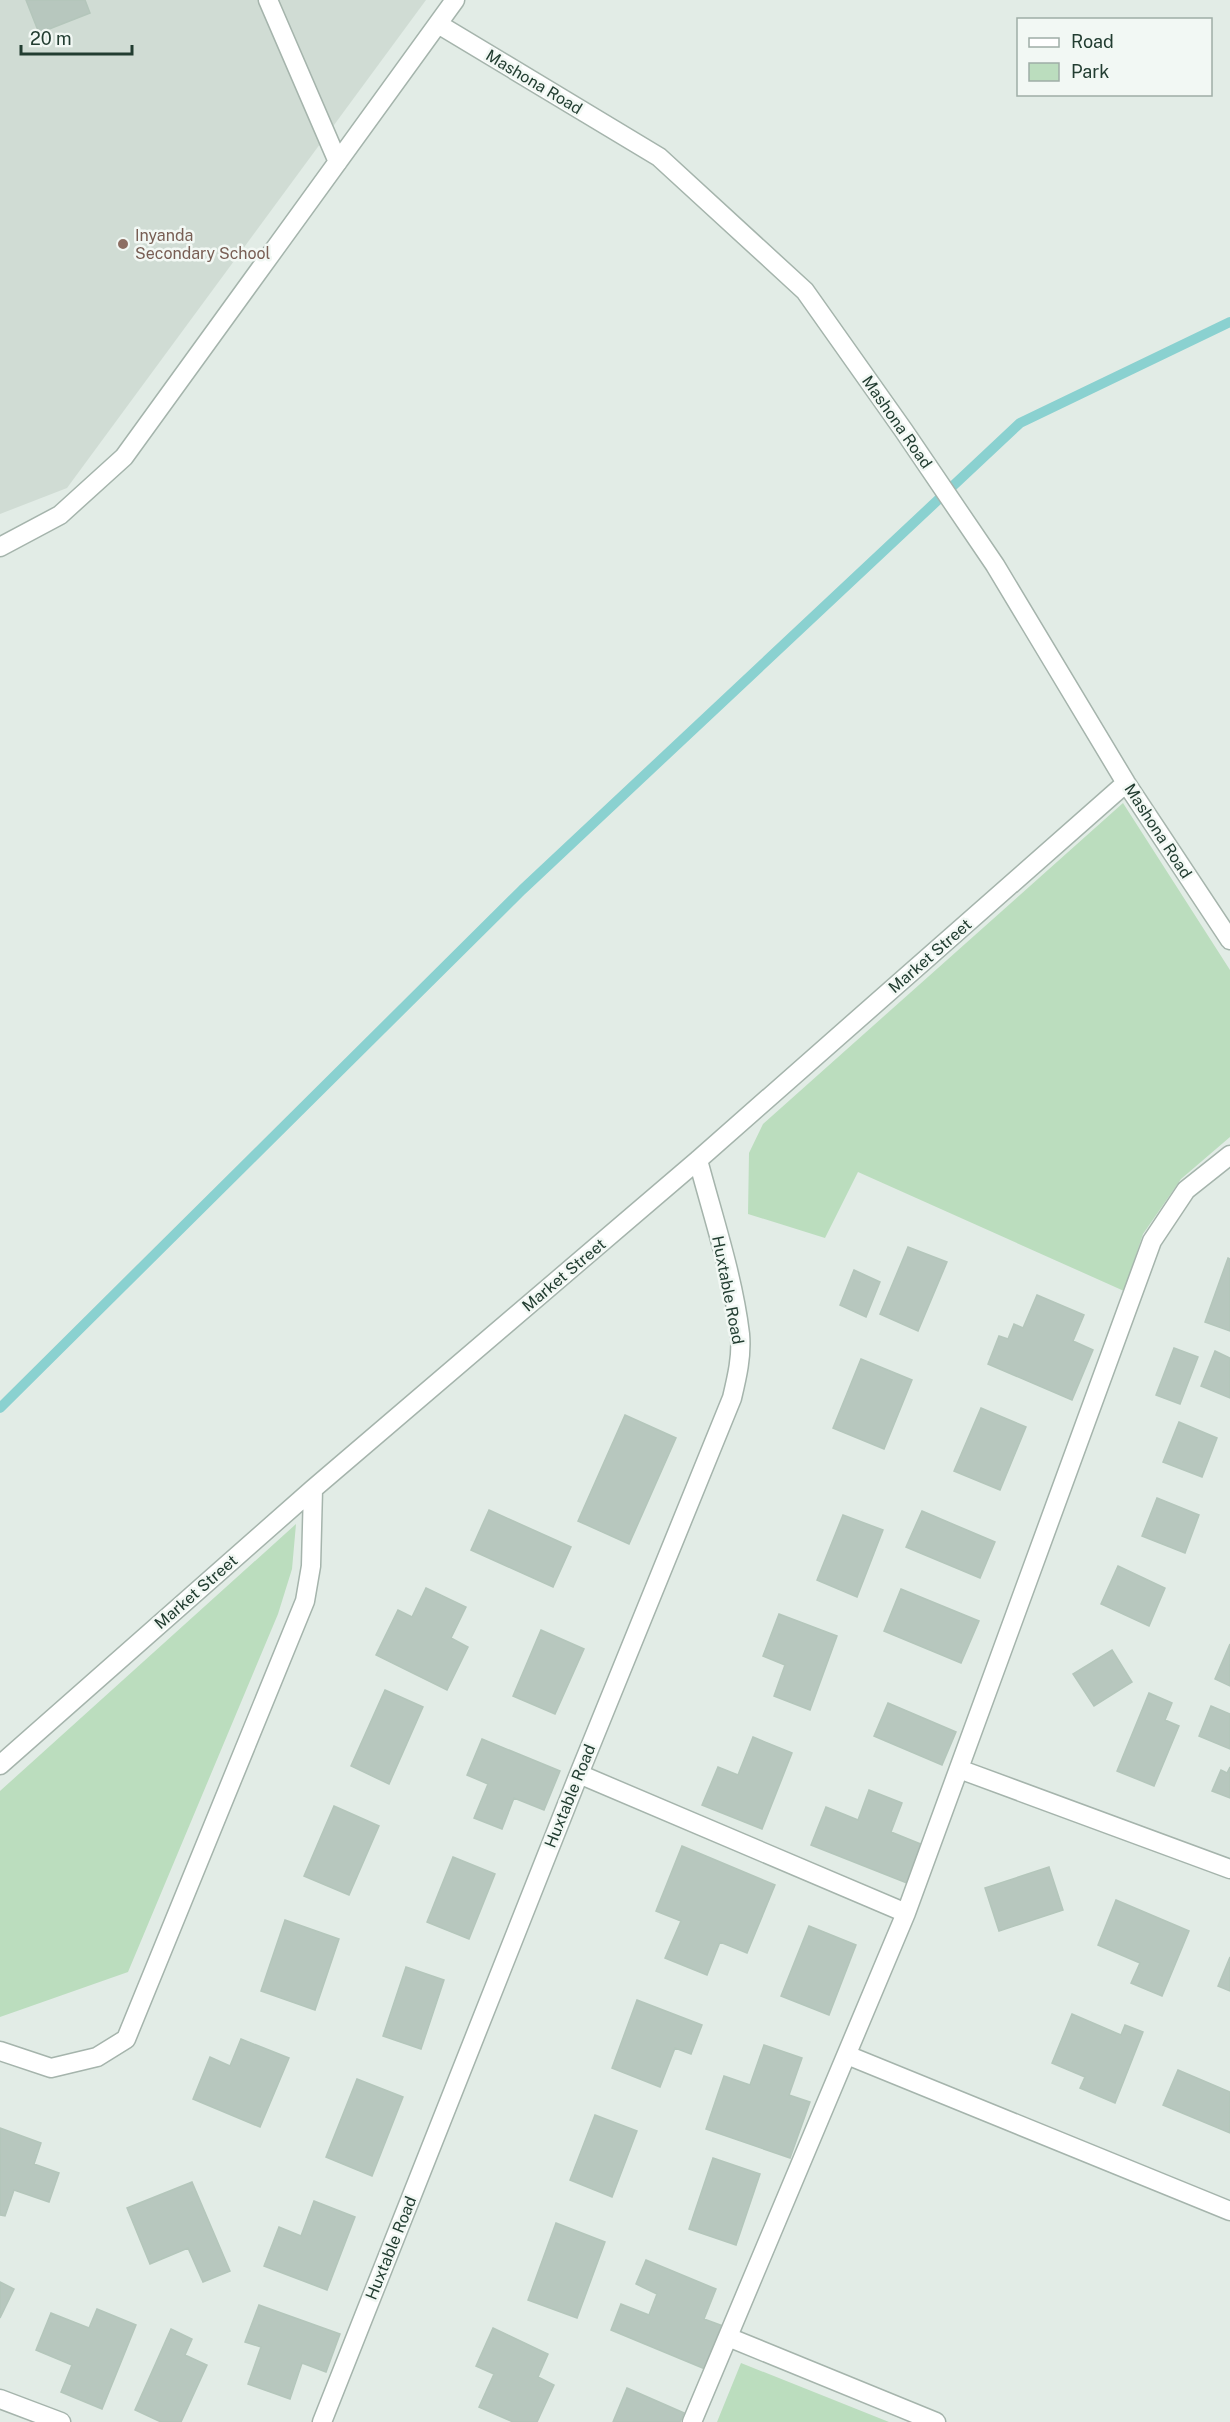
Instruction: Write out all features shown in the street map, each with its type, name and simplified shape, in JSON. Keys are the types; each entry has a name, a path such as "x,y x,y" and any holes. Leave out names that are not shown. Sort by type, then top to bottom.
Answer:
{"street":[{"path":"268,0 338,162"},
{"path":"0,547 60,515 124,457 455,0"},
{"name":"Mashona Road","path":"438,24 659,158 805,291 960,513 1126,783 1230,940"},
{"name":"Market Street","path":"0,1765 313,1489 698,1160 1126,783"},
{"path":"692,2422 906,1913 1152,1241 1186,1190 1230,1155"},
{"name":"Huxtable Road","path":"322,2422 579,1774 732,1398 739,1370 740,1336 729,1275 698,1160"},
{"path":"0,2051 51,2068 97,2057 126,2039 305,1601 311,1566 313,1489"},
{"path":"958,1769 1230,1868"},
{"path":"579,1774 906,1913"},
{"path":"847,2055 1230,2211"},
{"path":"729,2337 936,2422"},
{"path":"0,2399 61,2422"}],"shaded area":[{"name":"Inyanda Secondary School","path":"0,0 426,0 67,488 0,514"}],"green space":[{"path":"1123,803 1230,970 1230,1137 1181,1179 1143,1234 1124,1291 858,1172 825,1238 748,1214 749,1153 763,1124"},
{"path":"296,1524 292,1569 278,1614 128,1972 0,2017 0,1791"},
{"path":"741,2363 889,2422 717,2422"}],"building":[{"path":"26,0 85,0 90,13 39,33"},
{"path":"908,1247 947,1262 918,1331 880,1314"},
{"path":"1228,1258 1230,1259 1230,1331 1205,1322"},
{"path":"854,1270 880,1282 866,1317 840,1305"},
{"path":"1037,1295 1084,1315 1073,1341 1093,1350 1072,1400 988,1364 999,1336 1008,1339 1014,1324 1023,1328"},
{"path":"1174,1348 1198,1357 1180,1404 1156,1395"},
{"path":"1215,1351 1230,1358 1230,1398 1201,1386"},
{"path":"861,1359 912,1380 884,1449 833,1428"},
{"path":"981,1408 1026,1427 1000,1490 954,1471"},
{"path":"625,1415 676,1438 629,1544 578,1521"},
{"path":"1179,1422 1217,1438 1202,1477 1163,1462"},
{"path":"1157,1498 1199,1515 1185,1553 1142,1536"},
{"path":"489,1510 571,1547 553,1587 471,1550"},
{"path":"922,1511 995,1542 980,1578 906,1547"},
{"path":"843,1515 883,1530 857,1597 817,1580"},
{"path":"1118,1566 1165,1588 1149,1626 1101,1604"},
{"path":"426,1588 466,1607 451,1638 468,1647 447,1690 376,1655 398,1610 412,1617"},
{"path":"901,1589 979,1621 961,1663 884,1631"},
{"path":"779,1614 837,1636 810,1710 774,1696 785,1665 763,1656"},
{"path":"541,1630 584,1649 555,1714 513,1696"},
{"path":"1230,1644 1230,1686 1215,1679"},
{"path":"1112,1650 1132,1682 1094,1706 1073,1674"},
{"path":"385,1690 423,1707 389,1784 351,1766"},
{"path":"1149,1693 1172,1703 1165,1720 1179,1726 1154,1786 1117,1771"},
{"path":"888,1703 956,1732 942,1765 874,1736"},
{"path":"1211,1706 1230,1714 1230,1749 1199,1736"},
{"path":"753,1737 792,1753 762,1829 702,1805 718,1767 738,1775"},
{"path":"482,1739 560,1771 544,1810 514,1798 502,1829 474,1818 488,1784 467,1775"},
{"path":"1230,1767 1230,1798 1212,1791 1221,1770 1227,1773"},
{"path":"869,1790 902,1803 891,1832 928,1847 912,1885 811,1845 826,1807 858,1820"},
{"path":"334,1806 379,1826 349,1895 304,1876"},
{"path":"682,1846 775,1885 747,1953 720,1942 707,1975 665,1958 681,1921 656,1911"},
{"path":"453,1857 495,1874 469,1939 427,1922"},
{"path":"1049,1867 1063,1910 999,1931 985,1888"},
{"path":"1116,1900 1189,1931 1162,1996 1131,1983 1140,1963 1098,1945"},
{"path":"285,1920 339,1939 315,2010 261,1991"},
{"path":"809,1926 856,1945 829,2015 781,1996"},
{"path":"1230,1957 1230,1991 1218,1986"},
{"path":"406,1967 444,1980 421,2049 383,2036"},
{"path":"637,2000 702,2025 691,2054 675,2048 660,2087 612,2068"},
{"path":"1072,2014 1121,2035 1125,2025 1143,2032 1115,2103 1080,2088 1085,2077 1052,2063"},
{"path":"241,2039 289,2058 260,2127 193,2099 210,2057 230,2066"},
{"path":"764,2045 802,2058 789,2095 810,2102 790,2158 706,2129 724,2076 750,2085"},
{"path":"1178,2070 1230,2092 1230,2133 1163,2105"},
{"path":"357,2079 403,2097 372,2176 326,2157"},
{"path":"595,2115 637,2131 612,2197 570,2180"},
{"path":"0,2128 41,2143 34,2164 59,2173 49,2202 14,2190 5,2216 0,2215"},
{"path":"713,2158 760,2174 736,2245 689,2229"},
{"path":"192,2182 230,2271 203,2282 188,2248 150,2264 127,2208"},
{"path":"314,2201 355,2217 327,2290 264,2266 279,2227 301,2236"},
{"path":"556,2223 605,2242 577,2318 528,2300"},
{"path":"646,2260 716,2289 704,2319 723,2326 705,2369 611,2330 621,2304 649,2315 657,2294 636,2284"},
{"path":"0,2282 14,2289 0,2318"},
{"path":"259,2305 340,2334 326,2372 302,2363 290,2399 248,2384 261,2347 245,2342"},
{"path":"97,2309 136,2325 102,2409 61,2392 72,2365 36,2350 51,2313 89,2328"},
{"path":"493,2328 548,2354 538,2377 554,2385 537,2422 513,2422 479,2407 494,2374 476,2366"},
{"path":"171,2329 192,2339 185,2355 207,2365 181,2422 161,2422 135,2410"},
{"path":"627,2388 684,2413 680,2422 613,2422"}],"waterway":[{"path":"0,1408 522,890 1020,423 1230,322"}],"place":[{"name":"Inyanda Secondary School","path":"123,244"}]}
